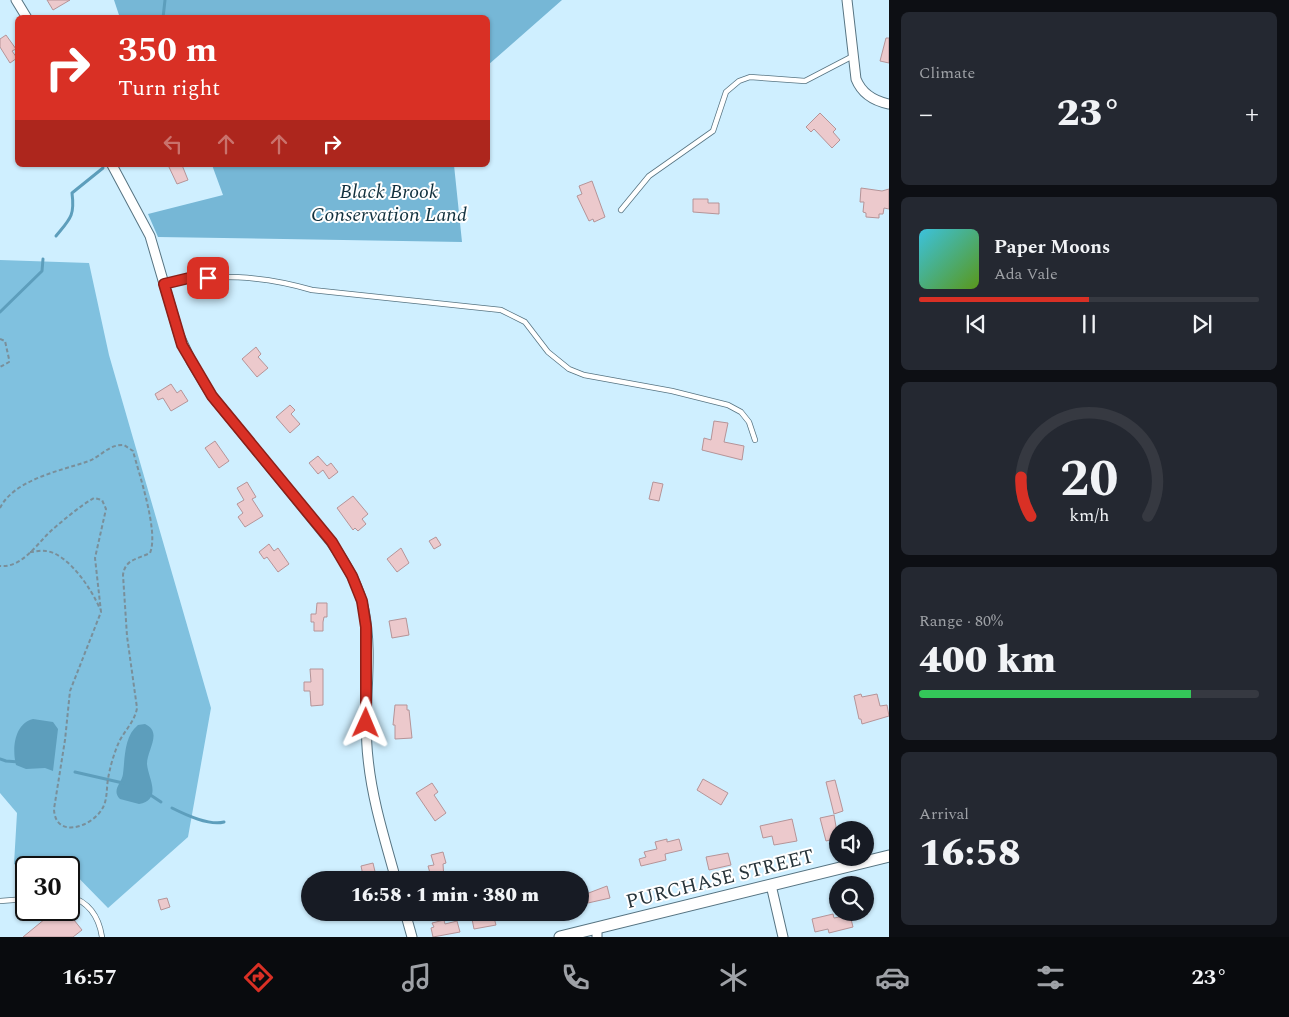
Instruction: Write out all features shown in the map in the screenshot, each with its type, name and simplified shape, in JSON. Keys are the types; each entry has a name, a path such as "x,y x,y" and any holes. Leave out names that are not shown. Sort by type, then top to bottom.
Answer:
{"street":[{"path":"16,0 25,15"},
{"path":"847,0 852,56 859,87 874,99 889,104"},
{"path":"113,167 150,236 182,345 212,396 332,542 346,564 358,591 364,610 367,636 366,723 368,758 380,820 394,871"},
{"name":"PURCHASE STREET","path":"560,937 597,933 771,884 889,856"},
{"path":"771,884 783,937"},
{"path":"408,921 412,937"}],"lane":[{"path":"621,210 649,176 713,131 726,92 739,81 750,78 804,81 818,76 852,56"},
{"path":"164,284 189,278 246,278 288,283 312,290 501,310 524,322 548,352 569,369 584,376 663,389 728,405 741,412 749,422 755,440"},
{"path":"0,902 15,900"},
{"path":"80,901 95,914 102,937"}],"path":[{"path":"0,339 5,342 9,362 0,367"},
{"path":"0,508 9,496 38,478 66,467 88,462 111,447 124,445 133,452 150,518 152,545 150,553 132,560 123,572 128,645 137,708 135,716 119,743 108,775 105,805 89,824 73,828 58,821 54,809 65,740 68,699 101,612 102,602 95,566 95,552 106,514 106,506 102,500 94,498 85,503 51,530 30,552 9,566 0,566"},
{"path":"30,552 47,551 71,566 81,577 101,612"}],"shaded area":[{"path":"0,260 89,263 109,355 211,708 188,837 108,908 80,879 80,856 15,856 14,864 17,813 0,793"},
{"path":"33,719 53,722 58,729 53,771 45,768 26,769 16,765 14,752 18,732 22,726"},
{"path":"145,724 150,727 154,736 147,764 152,793 151,798 139,804 120,799 117,790 122,777 130,735 138,725"}],"green space":[{"path":"114,0 562,0 490,63 490,15 119,15"},
{"name":"Black Brook Conservation Land","path":"213,167 454,167 462,242 158,237 148,214 223,195"}],"building":[{"path":"47,0 70,0 53,10"},
{"path":"6,35 15,48 12,51 15,59 10,63 0,47 0,39"},
{"path":"886,38 889,38 889,63 880,61"},
{"path":"820,113 836,129 833,132 840,140 832,148 814,129 811,132 806,127"},
{"path":"169,167 183,167 188,180 177,184"},
{"path":"592,181 605,217 594,222 593,219 589,221 577,196 582,194 579,186"},
{"path":"861,188 882,191 889,189 889,209 884,208 883,214 879,214 879,218 866,217 866,213 863,212 864,202 860,202"},
{"path":"693,199 708,199 708,203 719,203 719,214 693,212"},
{"path":"256,347 261,354 258,357 268,368 257,377 242,359"},
{"path":"171,384 177,393 181,390 188,401 171,411 163,398 158,400 155,394"},
{"path":"290,405 295,410 291,414 300,424 290,433 276,417"},
{"path":"714,421 728,423 724,442 744,446 742,460 702,450 704,438 711,440"},
{"path":"215,441 229,461 219,468 205,448"},
{"path":"318,456 327,466 331,463 338,472 329,479 323,470 318,474 309,463"},
{"path":"247,482 256,497 252,499 263,516 245,527 238,517 243,513 237,504 244,500 237,488"},
{"path":"653,482 663,484 659,501 649,499"},
{"path":"353,496 368,514 362,519 366,524 358,531 355,528 353,530 337,508"},
{"path":"436,537 441,545 434,549 429,541"},
{"path":"269,544 274,551 278,548 289,564 278,572 267,557 264,559 259,552"},
{"path":"401,548 409,563 397,572 387,559"},
{"path":"317,603 327,603 327,617 324,617 323,631 314,631 314,622 311,622 311,614 316,614"},
{"path":"406,618 409,635 392,638 389,621"},
{"path":"310,669 323,669 323,705 311,706 310,691 304,691 304,682 311,682"},
{"path":"861,694 862,697 877,694 880,706 887,705 889,716 862,724 861,719 859,719 854,696"},
{"path":"395,705 407,705 412,738 395,739 395,725 393,725"},
{"path":"703,779 728,793 721,805 697,790"},
{"path":"835,780 843,811 834,814 826,782"},
{"path":"432,783 438,792 434,795 446,813 435,821 416,793"},
{"path":"834,815 835,821 829,821 829,840 826,841 820,818"},
{"path":"792,819 797,841 774,845 772,836 763,838 760,826"},
{"path":"667,839 667,842 679,839 682,850 665,854 666,860 641,866 639,859 646,857 644,852 657,849 655,842"},
{"path":"443,852 446,863 443,864 443,871 429,871 428,866 434,865 431,855"},
{"path":"728,853 731,865 709,870 706,857"},
{"path":"373,863 375,871 362,871 361,866"},
{"path":"607,886 610,898 589,903 589,893"},
{"path":"167,898 170,907 161,910 158,900"},
{"path":"829,915 829,921 852,921 853,927 829,933 828,929 815,932 812,919"},
{"path":"42,921 75,921 82,930 73,937 23,937"},
{"path":"444,921 445,924 457,921 460,932 433,937 431,928 434,927 432,923"},
{"path":"472,921 495,921 496,925 474,929"}],"waterway":[{"path":"163,15 165,0"},
{"path":"56,236 72,212 72,193 103,168"},
{"path":"0,312 42,271 43,259"},
{"path":"0,759 19,762"},
{"path":"75,772 123,783"},
{"path":"149,794 161,802"},
{"path":"172,808 205,821 224,822"}],"route":[{"path":"208,278 189,278 164,284 182,345 212,396 267,466 332,542 355,582 364,610 367,636 366,723"}]}
